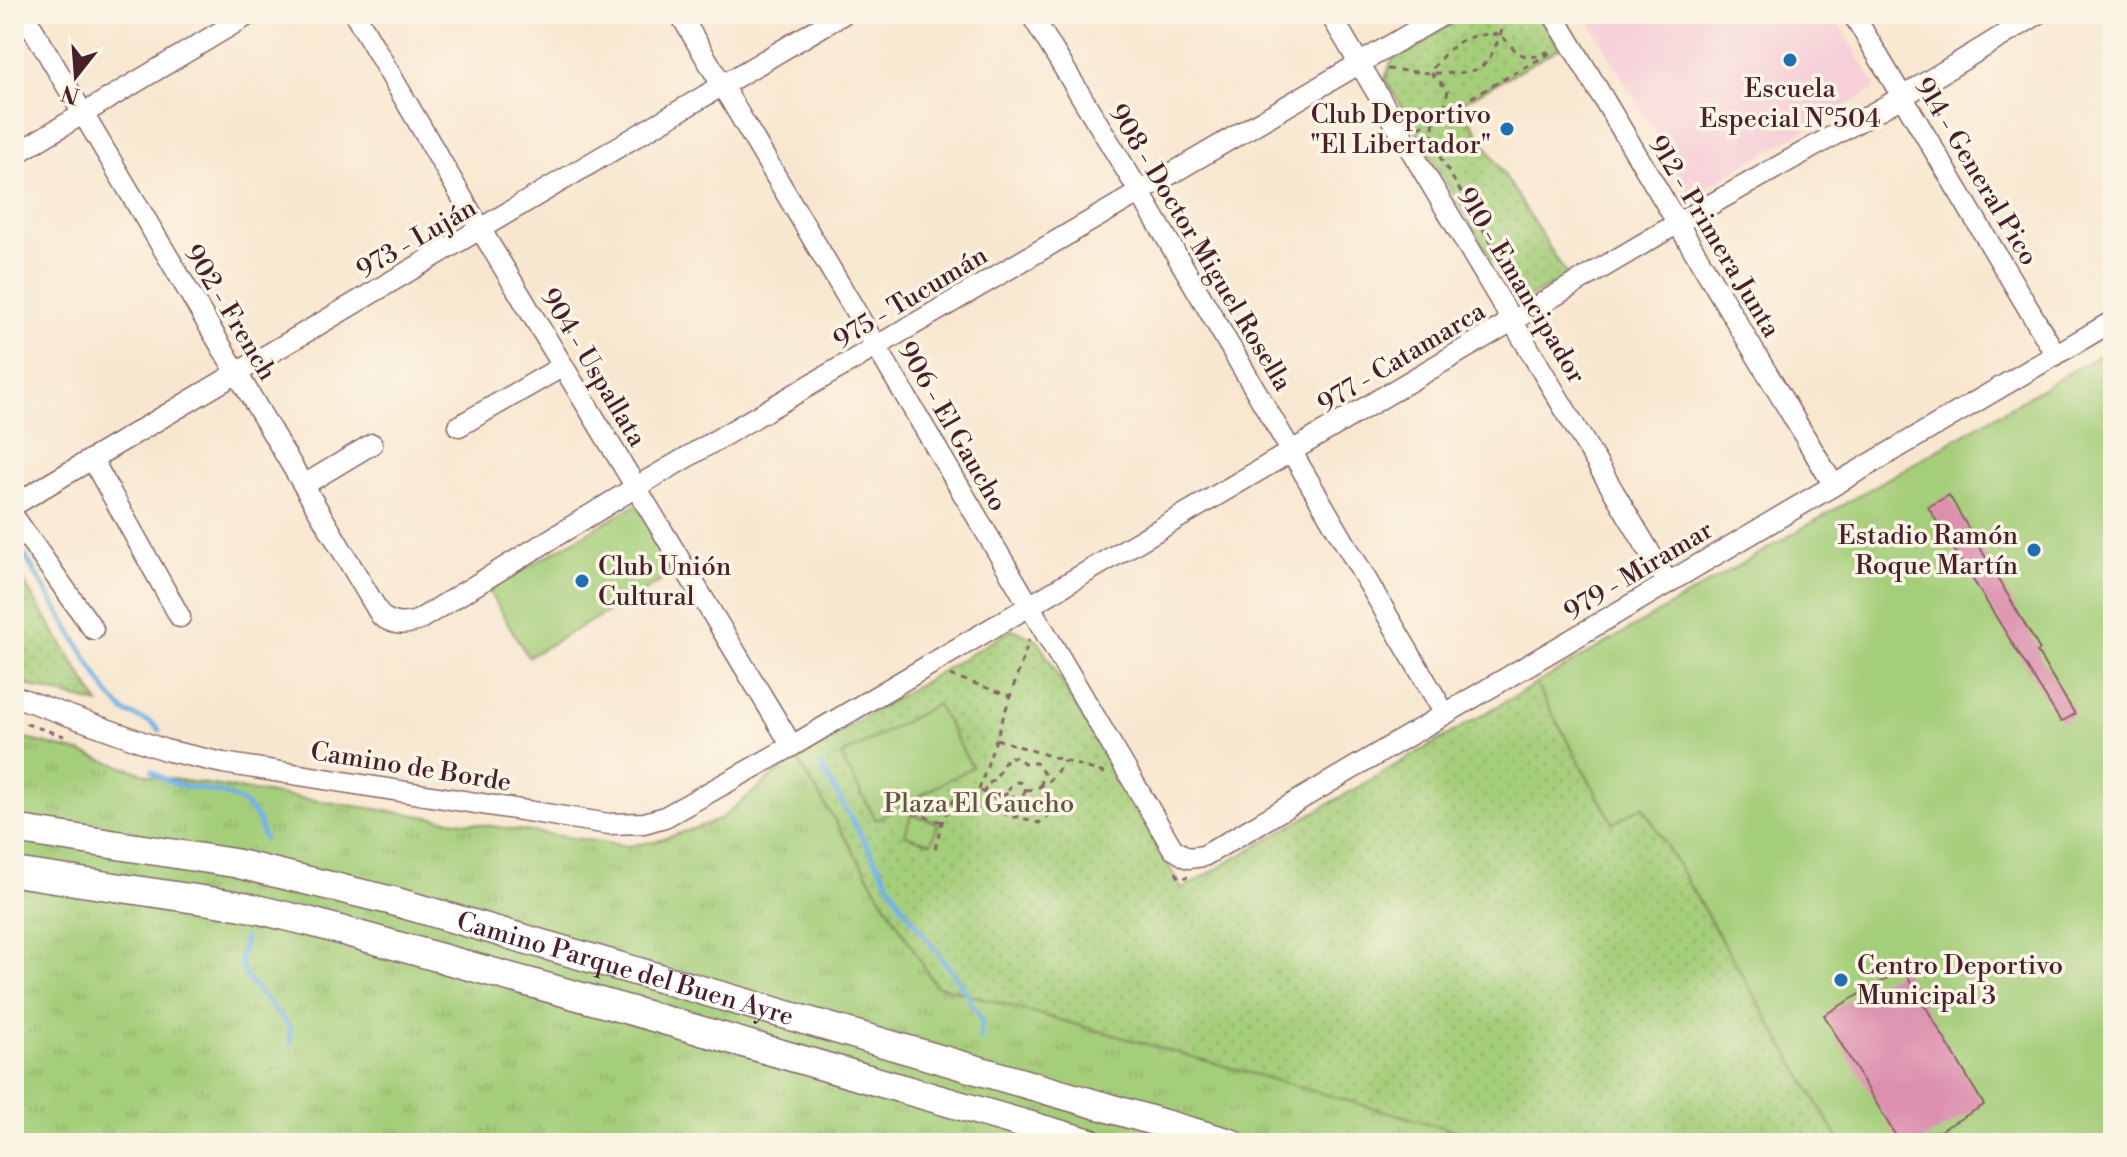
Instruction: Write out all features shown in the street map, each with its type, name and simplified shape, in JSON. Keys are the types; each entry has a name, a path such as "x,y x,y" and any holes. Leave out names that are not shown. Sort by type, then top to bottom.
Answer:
{"highway":[{"name":"Camino Parque del Buen Ayre","path":"14,829 234,863 393,901 1230,1143"},
{"name":"Camino Parque del Buen Ayre","path":"14,872 243,906 324,925 1090,1143"}],"street":[{"name":"902 - French","path":"24,14 381,616 391,623 403,625"},
{"path":"14,155 250,14"},
{"name":"904 - Uspallata","path":"355,14 481,230 792,746"},
{"name":"906 - El Gaucho","path":"680,14 1173,849 1188,858"},
{"name":"973 - Luján","path":"14,505 843,14"},
{"name":"908 - Doctor Miguel Rosella","path":"1031,14 1139,191 1445,714"},
{"name":"910 - Emancipador","path":"1330,14 1668,583"},
{"name":"975 - Tucumán","path":"403,625 417,621 636,487 1444,14"},
{"name":"912 - Primera Junta","path":"1553,14 1833,484"},
{"name":"914 - General Pico","path":"1853,14 2056,355"},
{"name":"977 - Catamarca","path":"792,746 1678,223 1902,97 2038,14"},
{"name":"979 - Miramar","path":"1188,858 1204,856 2113,321"},
{"path":"459,426 563,366"},
{"path":"304,485 372,444"},
{"path":"92,459 180,617"},
{"path":"14,517 93,629"},
{"name":"Camino de Borde","path":"14,696 165,750 196,757 609,824 644,823 665,817 792,746"}],"path":[{"path":"1387,69 1462,72 1477,69 1486,62 1508,14"},
{"path":"1415,129 1558,47 1527,57 1516,52 1500,34 1476,34 1458,40 1430,72"},
{"path":"1430,72 1448,90 1445,105 1437,112 1432,125 1434,147 1520,291 1527,294"},
{"path":"979,790 1031,633"},
{"path":"945,673 1010,696"},
{"path":"996,739 1119,778"},
{"path":"984,794 1004,760 1012,756 1024,763 1040,765 1044,774 1040,787"},
{"path":"1026,790 1022,783 1014,782 1010,786 1014,798 1020,798 1026,790 1040,787 1064,761"},
{"path":"992,798 1004,816 1039,823 1046,819 1050,810 1048,799 1040,787"},
{"path":"979,790 992,798 1010,792"},
{"path":"935,849 942,822 956,795 979,790"},
{"path":"913,813 942,822"}],"shaded area":[{"path":"1585,14 1834,14 1877,88 1691,196"}],"green space":[{"path":"1467,14 1539,14 1559,48 1460,104 1568,277 1526,299 1513,295 1385,79 1392,60"},
{"path":"2113,347 2113,1143 2033,1143 2030,1138 2020,1143 1841,1143 1643,806 1613,823 1536,684"},
{"name":"Club Unión Cultural","path":"637,504 677,572 528,657 488,590"},
{"path":"14,562 28,589 99,704 14,682"},
{"name":"Plaza El Gaucho","path":"1013,629 1038,641 1182,889 1536,684 1613,823 1643,806 1841,1143 1499,1143 935,985 796,757"},
{"path":"937,704 972,767 876,820 841,756"},
{"path":"14,736 79,752 151,776 628,846 657,841 719,820 796,757 889,909 1181,899 1830,1143 14,1143"},
{"path":"911,814 938,823 931,843 905,835"}],"building":[{"path":"1949,495 2075,714 2061,722 1928,507"},
{"path":"1903,969 1984,1105 1919,1143 1900,1143 1824,1015"}],"waterway":[{"path":"14,538 109,695 125,712 152,723 159,730"},
{"path":"821,766 901,904 961,984 982,1021 980,1039"},
{"path":"152,771 177,784 220,793 245,804 257,817 264,839"},
{"path":"245,938 240,960 245,976 290,1027 291,1044"},
{"path":"952,1143 953,1138"}],"place":[{"name":"Escuela Especial N°504","path":"1790,60"},
{"name":"Club Deportivo \"El Libertador\"","path":"1507,129"},
{"name":"Estadio Ramón Roque Martín","path":"2034,550"},
{"name":"Club Unión Cultural","path":"582,581"},
{"name":"Centro Deportivo Municipal 3","path":"1841,980"}]}
